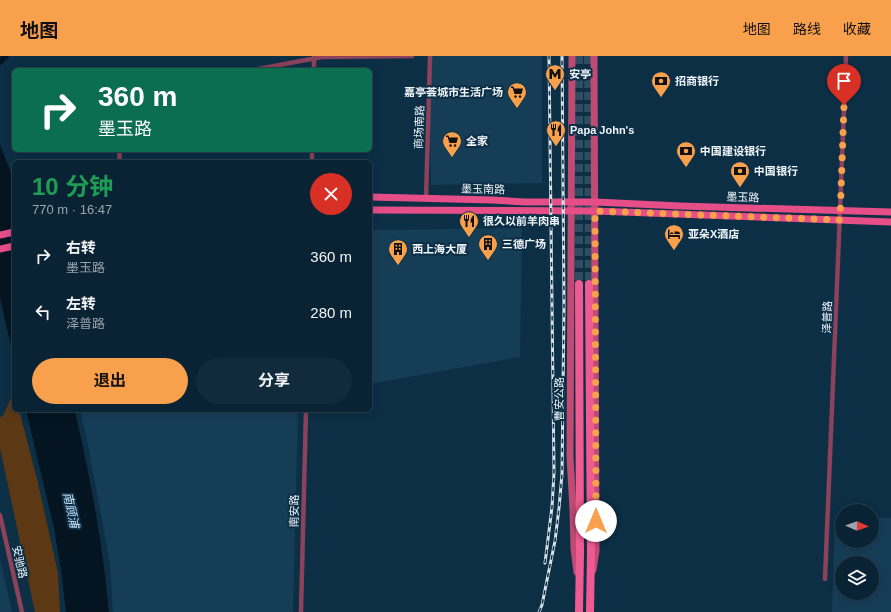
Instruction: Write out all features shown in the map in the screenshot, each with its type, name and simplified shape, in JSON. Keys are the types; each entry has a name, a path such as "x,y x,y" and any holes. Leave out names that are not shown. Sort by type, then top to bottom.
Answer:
{"highway":[{"name":"曹安公路","path":"578,612 580,553 579,284"},
{"path":"589,284 590,612"}],"main road":[{"path":"571,202 572,56"},
{"path":"591,587 596,550 594,56"},
{"name":"墨玉南路","path":"372,198 595,202"},
{"name":"曹安公路","path":"571,202 570,456 574,549 579,586"},
{"name":"墨玉路","path":"595,202 891,212"},
{"name":"墨玉南路","path":"372,210 595,211"},
{"name":"墨玉路","path":"595,211 891,222"},
{"path":"0,235 12,232"},
{"path":"0,248 12,246"}],"street":[{"path":"262,68 314,57 412,56"},
{"name":"商场南路","path":"426,199 430,56"},
{"name":"泽普路","path":"825,579 846,56"},
{"path":"314,57 314,68"},
{"name":"南安路","path":"301,612 306,412"},
{"name":"安驰路","path":"0,515 22,612"}],"shaded area":[{"path":"429,56 542,56 542,183 431,185"},
{"path":"522,228 520,357 372,384 372,230"},
{"path":"12,396 12,412 20,412 38,483 58,573 60,612 35,612 0,448 0,417 3,416"},
{"path":"80,412 298,412 293,612 113,612 110,564"},
{"path":"835,517 835,548 879,548 879,518 891,518 891,612 832,612"},
{"path":"0,559 12,612 0,612"}],"water":[{"path":"0,144 12,176 12,350 0,298"},
{"name":"南顾浦","path":"26,412 75,412 87,465 96,514 109,612 66,612 54,528"}],"waterway":[{"path":"0,62 6,56"}],"tunnel":[{"path":"579,56 579,284"},
{"path":"588,56 589,284"}],"railway":[{"path":"545,563 552,507 554,473 549,56"},
{"path":"539,612 542,605 555,541 562,474 564,306 562,56"}],"place":[{"name":"安亭","path":"555,91"},
{"name":"招商银行","path":"661,98"},
{"name":"嘉亭荟城市生活广场","path":"517,109"},
{"name":"Papa John's","path":"556,147"},
{"name":"全家","path":"452,158"},
{"name":"中国建设银行","path":"686,168"},
{"name":"中国银行","path":"740,188"},
{"name":"很久以前羊肉串","path":"469,238"},
{"name":"亚朵X酒店","path":"674,251"},
{"name":"三德广场","path":"488,261"},
{"name":"西上海大厦","path":"398,266"}],"route":[{"path":"596,521 595,211 840,220 844,105"}]}
